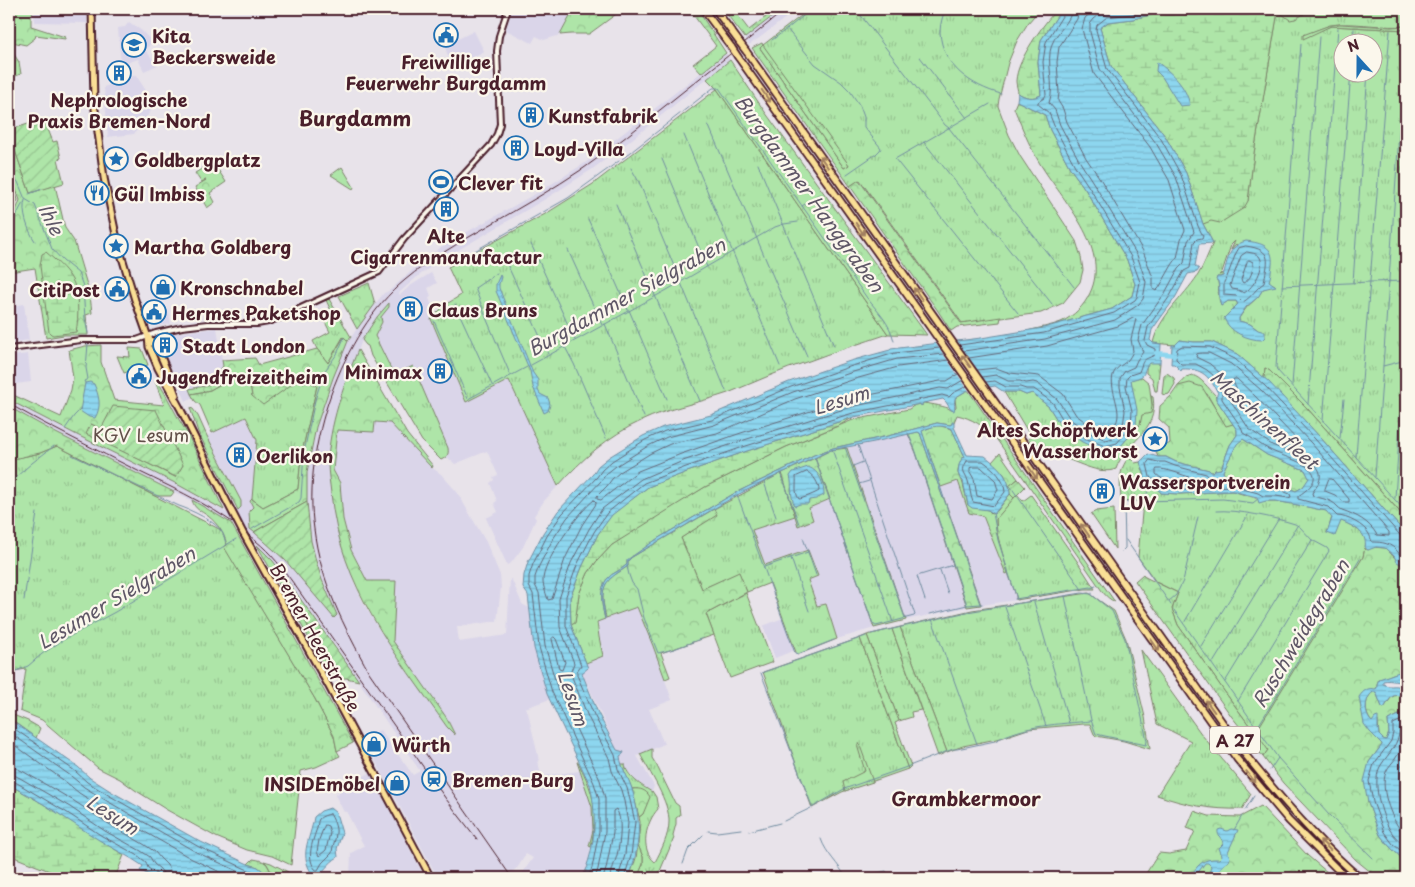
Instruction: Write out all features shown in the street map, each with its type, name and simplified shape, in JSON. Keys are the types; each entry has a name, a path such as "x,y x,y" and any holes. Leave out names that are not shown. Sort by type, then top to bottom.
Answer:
{"highway":[{"name":"A 27","path":"703,9 1225,743 1259,787 1289,821 1346,878"},
{"name":"A 27","path":"715,9 1222,722 1266,781 1320,840 1360,878"}],"main road":[{"name":"Bremer Heerstraße","path":"92,9 93,92 104,178 118,244 148,337 153,342 170,379 180,408 224,498 328,685 431,878"}],"street":[{"path":"9,349 76,340 137,340 156,333 196,325 257,324 268,322 379,272 404,239 491,145 497,134 500,116 497,51 499,36 508,9"}],"shaded area":[{"path":"35,9 88,9 87,23 34,22"},
{"path":"512,9 574,9 560,35 544,40 536,36 532,43 506,30"},
{"path":"782,9 797,9 749,45 745,38"},
{"name":"Kita Beckersweide","path":"129,22 142,31 152,42 145,50 158,65 144,71 138,59 121,65 118,28 125,27"},
{"path":"474,31 484,51 451,65 446,45"},
{"path":"726,53 730,60 621,148 547,198 436,263 399,293 400,295 410,286 431,273 437,283 428,288 431,296 429,298 435,315 431,319 466,402 509,379 558,486 544,501 534,516 536,519 523,547 512,562 507,565 486,518 498,512 494,503 497,501 490,483 494,480 493,477 498,475 487,451 455,464 447,457 448,453 413,366 394,375 375,335 382,322 381,317 389,307 389,304 377,317 362,340 343,392 332,430 328,463 354,582 380,631 447,727 454,733 446,717 392,641 395,581 367,581 351,550 343,519 340,483 333,470 336,430 374,432 375,422 390,423 457,492 486,542 500,575 501,587 497,621 457,627 459,642 507,635 510,579 522,604 529,608 534,648 550,699 525,708 528,713 541,776 580,771 592,807 593,830 589,846 591,847 588,865 582,878 519,878 533,858 526,854 518,867 505,878 438,878 363,738 380,730 413,775 420,771 332,642 273,561 231,523 208,509 56,433 9,407 9,400 173,482 232,516 241,507 241,501 207,436 245,417 257,440 252,499 250,501 253,507 250,529 285,560 334,618 337,615 322,580 311,541 307,502 307,472 316,427 333,378 345,347 363,319 384,293 389,291 444,245 542,190 585,163"},
{"path":"136,75 155,105 134,134 108,137 104,87"},
{"path":"160,303 169,313 171,324 159,326 154,325 150,321 146,313"},
{"path":"24,304 29,340 9,343 9,307"},
{"path":"217,328 223,366 210,385 189,389 193,397 186,401 158,340 176,333"},
{"path":"28,354 31,382 16,384 13,356"},
{"path":"908,434 967,607 906,620 847,448"},
{"path":"958,481 969,513 983,516 1006,574 1008,573 1016,600 981,605 941,487"},
{"path":"830,499 874,628 837,639 826,604 817,606 808,580 818,576 808,550 765,565 752,530 795,516 798,525 813,520 809,508"},
{"path":"637,607 672,700 649,709 664,744 637,756 654,786 652,792 636,781 625,768 625,764 621,764 621,755 582,672 588,668 586,663 603,656 597,622"},
{"path":"783,618 795,650 775,658 763,626"},
{"path":"370,773 425,878 350,878 351,853 364,846 346,811 344,812 335,795 339,793 337,789"}],"green space":[{"path":"9,9 34,9 31,16 31,26 65,37 65,39 36,35 26,45 12,42 9,47"},
{"path":"574,9 623,9 589,34 560,35"},
{"path":"689,9 697,9 726,53 701,73 693,64 716,46"},
{"path":"723,9 733,9 749,30 776,9 782,9 745,38"},
{"path":"810,9 1040,9 1028,23 1017,41 1008,63 998,106 1009,135 1020,156 1076,241 1083,270 1080,282 1063,303 1041,313 962,323 860,180 850,186 752,48 762,43 763,45","holes":["760,48 849,165 844,168"]},
{"path":"1057,9 1062,9 1041,40 1038,62 1041,95 1024,96 1018,93 1016,83 1017,72 1038,33"},
{"path":"1176,9 1312,9 1290,20 1278,11 1254,153 1248,201 1244,208 1220,223 1211,221 1203,224 1186,173 1165,136 1111,66 1100,28 1108,22 1133,19"},
{"path":"1312,9 1406,9 1406,26 1340,24 1326,27 1303,36 1331,26 1406,30 1406,517 1306,407 1270,371 1265,368 1264,378 1237,354 1212,342 1180,340 1175,345 1153,343 1160,324 1198,275 1213,243 1203,224 1248,201 1254,153 1278,10 1295,19","holes":["1235,241 1231,250 1236,244 1268,282 1275,285 1263,289 1239,318 1239,321 1250,324 1258,330 1224,318 1238,305 1236,301 1228,301 1221,306 1219,295 1217,277 1221,277 1224,273 1219,275 1222,272 1231,245"]},
{"path":"1330,25 1406,26 1406,30 1331,26 1303,39 1303,35"},
{"path":"763,45 849,165 844,168 760,48"},
{"path":"9,47 19,62 21,74 10,78 9,74"},
{"path":"730,60 765,112 927,335 888,334 717,89 707,79"},
{"path":"717,89 888,334 788,368 728,393 641,421 617,434 596,449 558,486 509,380 466,402 431,319 445,305 461,295 448,267 547,213 593,184"},
{"path":"1017,101 1045,115 1050,130 1070,168 1085,189 1127,260 1135,284 1132,296 1112,309 1027,331 1061,322 1078,310 1090,293 1095,277 1095,261 1091,245 1084,230 1041,165 1024,133 1014,108"},
{"path":"44,119 53,142 57,141 61,158 58,159 64,183 30,193 12,142 9,141 9,130"},
{"path":"9,141 12,142 30,193 55,185 65,228 74,241 90,295 92,313 86,315 88,335 64,335 46,338 35,268 9,272 9,224 20,200 15,187 9,186"},
{"path":"213,162 226,182 210,193 215,202 207,208 195,187 206,180 201,182 195,173"},
{"path":"342,167 354,187 353,189 331,175"},
{"path":"859,180 961,323 1001,317 1000,322 957,327 951,331 850,186"},
{"path":"9,189 15,190 18,200 9,217"},
{"path":"46,252 60,264 74,283 78,304 76,332 53,335 49,332 40,266 42,254"},
{"path":"369,283 375,304 357,329 339,296"},
{"path":"329,299 351,337 348,341 343,337 328,363 313,341 330,332 323,318 332,313 326,300"},
{"path":"389,303 389,307 381,317 382,322 375,336 394,375 413,366 448,448 447,456 441,460 422,441 371,356 368,346 362,340"},
{"path":"344,337 348,341 316,427 307,472 307,502 254,532 250,529 249,511 253,507 250,501 252,499 263,507 298,489 301,457 317,386 302,377 263,405 252,396 249,377 228,380 210,390 191,394 189,389 210,385 223,366 222,360 255,358 259,365 317,349 328,363"},
{"path":"101,345 101,362 114,400 164,405 155,381 157,380 187,433 224,510 173,482 9,400 9,393 61,417 71,390 73,378 69,350","holes":["91,424 183,465 175,477 87,433"]},
{"path":"129,348 142,349 148,365 124,373 117,356 130,357"},
{"path":"358,350 407,434 433,466 432,468 390,423 375,422 374,432 337,430 333,470 340,483 343,519 351,550 367,581 396,581 393,641 446,717 455,735 447,727 408,672 373,618 358,589 336,527 329,475 329,449 338,405"},
{"path":"1152,362 1160,363 1157,391 1155,391 1152,378 1146,373 1147,366"},
{"path":"1265,368 1306,407 1406,519 1406,534 1319,436 1264,378"},
{"path":"1167,373 1174,378 1175,384 1169,394 1165,395 1162,394 1164,375"},
{"path":"1192,375 1202,381 1216,396 1216,399 1233,424 1226,427 1207,394 1178,386 1186,377"},
{"path":"249,377 252,396 285,388 302,377 317,386 301,457 298,489 263,507 252,499 257,440 246,417 212,433 200,405 191,394 210,390 228,380"},
{"path":"1142,377 1149,383 1152,405 1151,413 1142,415 1140,425 1135,427 1131,379"},
{"path":"1190,383 1202,387 1226,426 1233,424 1237,430 1237,435 1230,445 1221,469 1214,472 1176,462 1166,457 1158,457 1156,452 1170,443 1169,428 1159,419 1160,406 1178,386"},
{"path":"968,390 1115,602 1102,591 995,437 977,423 957,415 954,422 950,425 937,423 833,448 814,455 735,493 657,539 627,561 625,566 610,576 605,582 602,598 605,619 597,622 603,656 586,663 571,625 575,622 579,594 588,573 612,545 705,487 786,447 853,420 909,409 915,405 921,404 922,406 922,403 942,406 951,410 956,407 956,397"},
{"path":"1004,392 1019,392 1026,395 1032,393 1049,407 1062,428 1119,448 1135,427 1140,425 1141,415 1152,405 1151,396 1153,397 1154,409 1151,420 1146,428 1120,459 1116,469 1109,471 1087,467 1058,456 1038,453 1028,439 1031,437"},
{"name":"KGV Lesum","path":"113,406 156,410 183,465 176,477 86,434 91,424 101,429"},
{"path":"9,407 56,433 174,492 171,496 155,496 57,446 40,453 9,460"},
{"path":"190,408 198,416 241,501 241,507 238,510 198,432"},
{"path":"854,417 840,425 786,447 705,487 612,545 588,573 579,594 575,623 571,625 570,598 598,534 611,515 648,487 747,451"},
{"path":"937,425 952,429 965,457 960,463 958,471 968,505 988,510 992,514 998,510 1010,494 1014,498 996,519 996,530 1008,573 1006,574 983,516 969,513 958,481 941,487 921,431"},
{"path":"918,432 944,498 981,605 967,607 908,434"},
{"path":"1243,439 1267,455 1305,470 1310,478 1303,487 1296,491 1273,482 1224,475 1223,471 1237,443"},
{"path":"57,446 223,531 227,545 225,547 315,699 334,736 340,756 316,767 301,771 291,865 272,856 247,850 216,837 167,810 120,779 98,768 42,720 20,711 26,669 9,672 9,460 40,453"},
{"path":"847,448 906,620 874,628 815,458 831,450"},
{"path":"1000,453 1018,479 1009,486 1004,474 992,462"},
{"path":"1129,457 1135,463 1140,462 1147,480 1161,493 1180,494 1232,491 1266,501 1327,511 1332,517 1327,533 1340,520 1355,528 1365,537 1363,557 1263,757 1244,732 1252,729 1178,625 1172,609 1178,593 1156,582 1138,557 1143,502 1121,500 1121,472"},
{"path":"815,458 830,499 809,508 813,520 798,526 782,473"},
{"path":"782,473 795,516 752,530 765,565 808,550 818,576 808,580 817,606 826,604 837,639 797,655 770,583 747,592 739,573 702,589 681,538 716,515 714,509"},
{"path":"1018,479 1025,487 1014,498 1010,494 1009,486"},
{"path":"1017,494 1023,501 1031,495 1095,589 1016,600 1000,548 996,518"},
{"path":"192,500 231,523 353,743 337,751 334,736 315,699 224,547 227,545 218,526 212,519 196,508"},
{"path":"307,502 311,541 322,580 337,615 334,618 285,560 254,532"},
{"path":"714,509 717,515 681,538 702,589 739,572 747,592 706,614 714,635 661,653 670,677 665,679 637,607 606,618 603,598 604,588 611,578 628,566 628,561 632,557"},
{"path":"1114,509 1115,549 1091,514 1096,511"},
{"path":"257,545 273,561 294,590 291,592 333,677 331,678"},
{"path":"1372,547 1385,548 1406,567 1406,678 1403,673 1393,674 1379,680 1377,688 1361,701 1361,709 1370,732 1382,743 1369,762 1368,803 1380,835 1406,862 1406,878 1378,878 1356,860 1283,783 1263,757 1268,750 1256,732 1363,557 1365,548 1368,550"},
{"path":"1143,574 1145,577 1178,593 1172,609 1178,625 1252,729 1250,734 1244,732 1232,717 1135,581"},
{"path":"294,590 359,681 346,678 336,679 333,677 291,592"},
{"path":"746,593 773,662 730,678 706,614"},
{"path":"1089,593 1114,611 1126,639 1145,717 1150,749 1124,741 1096,736 1090,724 1084,724 1028,729 947,752 900,627 972,610"},
{"path":"900,627 947,752 938,756 892,629"},
{"path":"892,629 921,710 911,712 912,717 899,721 867,635"},
{"path":"867,635 899,721 895,723 911,766 908,769 860,638"},
{"path":"860,638 908,769 842,792 812,808 763,672"},
{"path":"1141,650 1202,735 1251,794 1242,809 1220,809 1199,806 1157,795 1191,741 1157,724"},
{"path":"1373,691 1376,692 1384,708 1392,697 1397,695 1406,697 1406,712 1388,720 1389,733 1386,740 1379,735 1378,721 1373,723 1368,716 1366,707 1368,698"},
{"path":"13,715 40,728 36,738 10,719"},
{"path":"859,743 873,782 845,791 843,782 865,771 857,745"},
{"path":"652,749 652,758 675,803 679,806 680,815 676,818 674,838 657,878 637,878 643,864 643,857 638,845 639,817 643,814 638,789 632,789 621,764 625,764 631,777 652,791 656,797 658,809 650,821 646,836 647,850 655,862 666,837 669,822 663,797 640,754"},
{"path":"577,762 588,784 594,803 594,823 591,847 589,846 593,830 592,807"},
{"path":"9,785 53,810 124,855 115,878 67,878 9,855"},
{"path":"632,789 643,790 650,797 643,814 639,817"},
{"path":"1261,806 1308,856 1334,878 1143,878 1159,853 1169,854 1186,851 1195,831 1187,828 1194,811 1209,816 1240,817"},
{"path":"638,845 643,857 643,864 637,878 629,878 636,858"},
{"path":"253,859 261,860 265,863 272,874 269,877 258,867 248,864"},
{"path":"264,861 288,872 283,878 269,877 272,874"}],"water":[{"name":"Lesum","path":"1062,9 1176,9 1133,19 1108,22 1100,28 1111,66 1165,136 1186,173 1203,224 1213,243 1199,244 1195,266 1199,269 1197,272 1188,274 1175,298 1152,330 1150,340 1153,343 1161,344 1160,363 1149,363 1143,375 1131,380 1137,410 1136,425 1133,432 1119,448 1104,452 1082,442 1062,428 1049,407 1032,393 1026,395 1019,392 1004,392 995,386 966,391 956,397 954,411 951,410 943,399 923,403 921,406 920,404 854,417 747,451 648,487 612,515 598,534 570,598 571,625 588,668 582,673 598,713 617,750 624,752 620,756 635,801 638,834 636,855 629,878 582,878 588,866 593,835 594,815 590,785 547,694 534,648 528,595 523,588 528,562 543,533 558,511 593,474 598,466 643,436 663,427 711,415 789,382 891,349 1043,328 1112,309 1132,296 1135,284 1127,260 1085,189 1070,168 1050,130 1045,115 1017,101 1018,93 1030,97 1041,95 1038,62 1041,40"},
{"path":"1157,62 1178,80 1190,105 1180,106 1162,77 1156,71"},
{"path":"1246,241 1262,244 1269,250 1272,259 1269,281 1276,286 1263,289 1258,297 1246,307 1239,318 1239,321 1250,324 1258,330 1265,332 1265,337 1262,340 1251,339 1240,334 1226,323 1224,318 1238,304 1236,301 1228,301 1221,306 1218,281 1216,280 1217,277 1223,276 1232,250 1240,243"},
{"path":"500,275 499,288 533,373 538,380 538,390 540,394 548,398 550,404 548,411 544,413 533,387 530,371 496,291 496,284"},
{"path":"1180,340 1212,342 1237,354 1269,382 1406,534 1406,567 1397,562 1394,556 1385,548 1376,547 1368,550 1365,548 1364,538 1359,530 1346,523 1341,521 1335,536 1327,533 1332,518 1326,511 1275,501 1259,503 1257,497 1232,491 1180,494 1161,493 1144,478 1145,475 1140,462 1148,454 1166,457 1176,462 1211,472 1221,469 1230,445 1237,435 1237,430 1216,399 1218,393 1208,378 1195,370 1182,369 1181,371 1174,364 1171,364 1172,345 1175,345","holes":["1243,439 1267,455 1305,470 1309,478 1303,487 1296,491 1288,488 1283,481 1257,481 1224,475 1223,471 1237,444"]},
{"path":"90,382 94,384 99,401 95,418 89,417 80,411 85,383"},
{"path":"954,422 954,427 967,455 985,456 1006,477 1010,494 994,514 988,510 972,508 968,505 963,481 958,473 962,458 965,457 952,429 937,426 922,431 944,498 918,432 831,450 737,495 632,557 628,561 628,566 609,580 604,589 605,619 602,603 602,592 605,582 610,576 625,566 627,560 657,539 735,493 814,455 833,448 937,423 950,425"},
{"path":"808,467 816,472 820,478 824,495 809,500 808,504 795,506 792,498 790,476 793,472"},
{"path":"1399,672 1403,673 1406,680 1400,682 1383,681 1383,684 1403,688 1406,690 1406,697 1392,696 1384,708 1376,692 1373,692 1368,699 1366,711 1372,722 1378,717 1379,735 1386,740 1389,733 1388,720 1406,712 1406,862 1380,835 1368,803 1364,781 1369,762 1382,744 1364,724 1359,697 1366,690 1377,688 1379,679"},
{"name":"Lesum","path":"9,719 112,792 201,842 258,867 272,878 155,878 140,871 143,866 138,862 9,785"},
{"path":"330,808 336,813 342,833 337,849 338,857 315,878 307,862 306,848 314,817 321,811"},
{"path":"1221,829 1227,831 1231,829 1238,830 1228,852 1229,861 1224,864 1216,878 1208,878 1211,866 1205,863 1194,878 1189,878 1204,861 1219,859 1222,856 1219,848 1223,842 1218,832"}],"pier":[{"path":"955,338 990,387 969,391 934,341"}],"waterway":[{"path":"812,9 787,29 815,64 841,82 850,91 860,106 864,117 864,127 881,148 876,154 847,174"},
{"path":"856,9 945,125 1074,287"},
{"name":"Burgdammer Sielgraben","path":"945,9 940,32 946,55 960,73 969,80 1001,94"},
{"path":"1308,404 1338,28"},
{"path":"772,40 787,29"},
{"path":"1356,456 1390,31"},
{"path":"1406,34 1383,366 1406,360"},
{"path":"1292,385 1319,37"},
{"path":"1301,44 1276,367 1406,512"},
{"path":"920,57 967,118"},
{"path":"1323,421 1350,82"},
{"path":"1353,282 1367,82"},
{"name":"Burgdammer Hanggraben","path":"622,159 713,88 719,88 883,318 890,329 894,341"},
{"path":"990,104 895,159 1018,313"},
{"name":"Burgdammer Sielgraben","path":"708,124 807,356"},
{"name":"Burgdammer Sielgraben","path":"684,135 780,366"},
{"path":"924,142 1052,304"},
{"path":"662,159 707,267"},
{"name":"Burgdammer Hanggraben","path":"464,257 568,198 619,161"},
{"path":"758,164 834,346"},
{"name":"Burgdammer Sielgraben","path":"631,168 639,182 726,391"},
{"name":"Ihle","path":"9,171 18,182 25,199 35,205 52,249 78,273 83,286 85,319 88,333"},
{"path":"29,194 42,189"},
{"path":"802,206 820,194"},
{"path":"25,200 26,221 35,241"},
{"path":"9,229 23,203"},
{"path":"616,204 700,401"},
{"name":"Burgdammer Sielgraben","path":"821,217 830,213"},
{"path":"588,219 628,310"},
{"name":"Burgdammer Sielgraben","path":"531,365 667,290 775,227 798,222"},
{"path":"531,244 575,340"},
{"path":"568,250 602,325"},
{"path":"507,264 548,354"},
{"path":"497,273 475,288 510,374"},
{"path":"1282,286 1406,281"},
{"path":"455,304 492,385"},
{"path":"629,310 667,399"},
{"path":"434,321 468,399 527,367"},
{"path":"605,324 644,417"},
{"name":"Lesumer Sielgraben","path":"252,529 299,502 301,498 304,452 315,400 324,372 337,354 344,338"},
{"name":"Ihle","path":"85,383 84,381 88,379 86,368 88,344"},
{"path":"565,347 606,438"},
{"name":"Maschinenfleet","path":"1156,353 1175,355"},
{"path":"1395,498 1404,362"},
{"path":"1375,477 1383,366"},
{"path":"1340,438 1344,399"},
{"name":"Ihle","path":"65,429 80,410"},
{"path":"908,433 967,605"},
{"path":"815,458 873,624 876,626 914,616 858,445"},
{"name":"Ihle","path":"9,483 54,446"},
{"path":"845,447 905,618"},
{"path":"832,449 893,622"},
{"path":"72,455 202,516 219,528 223,533 226,544"},
{"path":"853,466 863,462"},
{"path":"781,473 799,524"},
{"path":"859,484 869,481"},
{"path":"764,482 776,517"},
{"path":"1008,485 1081,588"},
{"path":"1122,551 1125,548 1124,502 1141,501 1153,485"},
{"path":"737,494 795,653 798,654 834,640"},
{"path":"1142,501 1223,499 1253,503 1259,498"},
{"path":"944,499 980,604 982,604"},
{"path":"1216,511 1245,513 1295,524 1312,540 1329,551 1238,701"},
{"path":"24,600 37,513"},
{"path":"993,513 998,540 1017,599"},
{"path":"1184,623 1248,515"},
{"path":"1168,602 1176,595 1183,581 1198,517"},
{"path":"1201,646 1278,520"},
{"path":"1213,663 1297,526"},
{"path":"803,538 816,575"},
{"name":"Lesumer Sielgraben","path":"9,674 28,666 63,640 115,612 236,539"},
{"path":"1126,540 1171,605"},
{"path":"1225,682 1312,540"},
{"path":"764,567 808,552"},
{"path":"791,558 809,611"},
{"name":"Ruschweidegraben","path":"1257,728 1360,559"},
{"path":"925,600 917,576 953,565"},
{"path":"627,566 632,583 637,589 644,618 658,653 703,638"},
{"path":"940,570 948,593"},
{"path":"1091,588 1098,585"},
{"path":"1015,599 1091,587"},
{"path":"871,634 967,612 1082,593 1091,594"},
{"path":"1065,596 1091,720 1096,734 1146,745 1147,741 1125,639 1112,611 1092,593"},
{"path":"1034,602 1069,723"},
{"path":"930,614 967,605 980,604"},
{"path":"1005,607 1046,726"},
{"path":"1174,610 1278,758 1270,770"},
{"path":"932,619 977,744"},
{"path":"812,806 761,673 866,636"},
{"path":"784,821 844,789 953,749 995,741 1030,728 1091,721"},
{"path":"1278,758 1329,815 1373,858"},
{"name":"Ruschweidegraben","path":"1245,810 1254,796"},
{"name":"Ruschweidegraben","path":"1234,830 1242,816"},
{"path":"749,831 780,823"},
{"path":"708,831 717,832 741,829"},
{"path":"683,864 688,850 703,835"},
{"path":"821,839 846,878"},
{"path":"857,878 886,871 891,878"}],"railway":[{"path":"512,878 369,672 342,620 327,585 317,548 312,497 314,463 331,394 345,361 362,330 382,303 405,280 424,265 549,191 584,168 786,9"},
{"path":"9,404 200,502 243,530 261,546 294,584 446,799 477,839"}],"place":[{"name":"Freiwillige Feuerwehr Burgdamm","path":"446,35"},
{"name":"Kita Beckersweide","path":"134,45"},
{"name":"Nephrologische Praxis Bremen-Nord","path":"119,73"},
{"name":"Kunstfabrik","path":"531,115"},
{"name":"Loyd-Villa","path":"516,148"},
{"name":"Goldbergplatz","path":"116,159"},
{"name":"Clever fit","path":"441,182"},
{"name":"Gül Imbiss","path":"97,193"},
{"name":"Alte Cigarrenmanufactur","path":"446,209"},
{"name":"Martha Goldberg","path":"116,246"},
{"name":"Kronschnabel","path":"163,287"},
{"name":"CitiPost","path":"117,289"},
{"name":"Claus Bruns","path":"410,309"},
{"name":"Hermes Paketshop","path":"154,312"},
{"name":"Stadt London","path":"165,345"},
{"name":"Minimax","path":"440,371"},
{"name":"Jugendfreizeitheim","path":"139,376"},
{"name":"Altes Schöpfwerk Wasserhorst","path":"1155,439"},
{"name":"Oerlikon","path":"239,455"},
{"name":"Wassersportverein LUV","path":"1102,491"},
{"name":"Würth","path":"374,744"},
{"name":"Bremen-Burg","path":"434,779"},
{"name":"INSIDEmöbel","path":"397,783"}],"district":[{"name":"Burgdamm","path":"355,118"},
{"name":"Grambkermoor","path":"966,798"}]}
